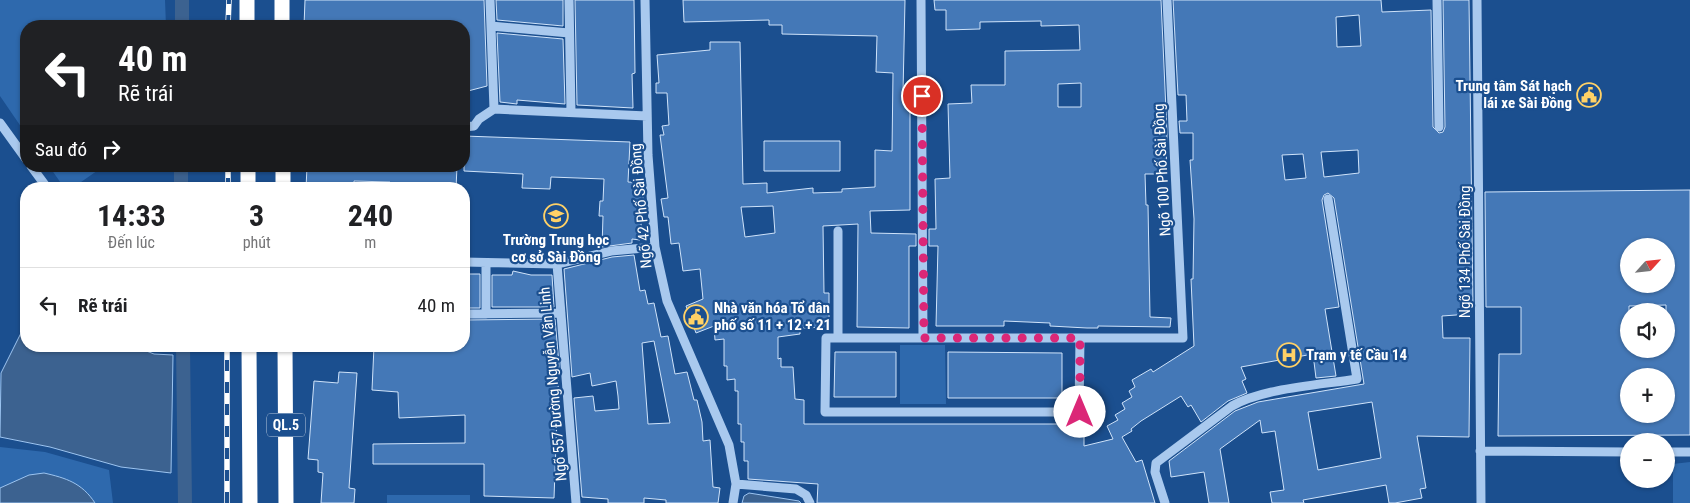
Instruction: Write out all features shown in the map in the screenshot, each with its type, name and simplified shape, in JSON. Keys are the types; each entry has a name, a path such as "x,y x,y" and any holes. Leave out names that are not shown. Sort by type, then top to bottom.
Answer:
{"highway":[{"path":"247,0 247,20"},
{"path":"282,0 282,20"},
{"name":"QL.5","path":"249,352 250,503"},
{"name":"QL.5","path":"285,352 286,503"}],"street":[{"path":"490,0 494,109"},
{"path":"569,0 571,112"},
{"name":"Ngõ 42 Phố Sài Đồng","path":"645,0 647,116 655,247 667,301 729,445 736,484 733,503"},
{"path":"921,0 924,338"},
{"name":"Ngõ 100 Phố Sài Đồng","path":"1080,338 1183,338 1167,0"},
{"path":"1437,0 1439,127"},
{"name":"Ngõ 134 Phố Sài Đồng","path":"1477,0 1481,503"},
{"path":"491,26 569,33"},
{"path":"470,126 474,126 494,109 647,116"},
{"path":"0,123 20,151"},
{"path":"1165,503 1155,472 1156,463 1232,406 1264,394 1357,379 1328,199"},
{"path":"838,232 838,338"},
{"name":"Ngõ 557 Đường Nguyễn Văn Linh","path":"470,262 556,264 610,251 655,247"},
{"path":"486,263 486,314"},
{"name":"Ngõ 557 Đường Nguyễn Văn Linh","path":"556,264 563,361 576,483 576,503"},
{"path":"470,314 561,313"},
{"path":"826,338 924,338 1080,338 1080,412 825,412 826,338"},
{"path":"1480,451 1620,452"},
{"path":"1675,452 1690,452"},
{"path":"736,484 796,489 806,495 810,503"}],"shaded area":[{"path":"0,0 165,0 166,20 20,20 20,125 0,96"},
{"path":"53,172 95,172 81,182 60,182"},
{"path":"20,335 20,352 149,352 173,355 171,473 121,467 50,447 0,437 1,373"},
{"path":"900,345 945,345 946,404 900,404"},
{"path":"0,447 45,452 109,470 113,503 0,503"},
{"path":"1690,462 1690,503 1673,503 1675,464"},
{"path":"44,473 73,482 85,491 95,503 0,503 0,488 29,475"},
{"path":"749,493 799,501 801,503 742,503 744,496"},
{"path":"387,495 470,495 470,503 387,503"}],"building":[{"path":"305,0 484,0 487,86 470,90 470,20 304,20"},
{"path":"496,0 563,0 563,26 497,20"},
{"path":"575,0 634,0 635,73 632,74 633,108 577,105"},
{"path":"683,0 905,0 903,93 910,93 910,210 870,211 871,233 916,234 916,246 909,246 909,328 857,327 858,224 823,226 824,293 829,293 829,327 800,328 800,334 778,337 778,359 781,358 781,367 793,367 795,399 804,400 804,424 1084,424 1084,446 1113,439 1107,426 1118,420 1115,415 1125,409 1122,403 1132,397 1129,391 1135,387 1132,380 1151,369 1153,372 1194,346 1191,279 1193,279 1194,219 1190,160 1193,160 1193,133 1180,133 1179,121 1187,121 1186,95 1178,95 1173,0 1381,0 1382,12 1431,10 1433,127 1439,133 1443,132 1445,127 1443,0 1469,0 1473,307 1470,307 1470,314 1442,316 1443,338 1470,338 1469,437 1417,436 1426,488 1420,489 1422,498 1395,503 1389,503 1386,485 1303,500 1304,503 1272,503 1270,492 1284,490 1275,431 1262,433 1260,420 1220,449 1229,503 1209,503 1204,472 1171,477 1169,461 1235,411 1258,402 1364,384 1334,198 1328,193 1324,195 1322,200 1339,307 1325,309 1336,376 1316,378 1313,354 1241,367 1246,379 1242,381 1247,393 1228,401 1201,422 1191,405 1188,407 1181,396 1141,421 1131,429 1132,431 1122,437 1136,462 1142,460 1155,503 817,503 818,484 748,479 748,461 744,461 744,442 741,442 741,424 738,424 738,391 735,391 735,379 727,380 727,366 724,366 724,339 715,340 714,326 696,333 686,306 703,299 700,269 683,271 679,243 671,244 668,217 664,217 661,199 668,198 660,135 664,135 662,126 669,125 667,93 656,93 656,83 659,83 657,55 710,50 710,42 740,42 743,184 767,183 767,193 813,188 813,193 842,192 842,189 875,187 875,150 892,151 893,73 876,72 877,36 782,34 782,25 769,25 769,20 684,22","holes":["1359,15 1361,46 1337,47 1336,17","1358,150 1359,173 1324,177 1321,152","1303,154 1306,178 1285,180 1282,155","773,206 775,233 745,237 741,207","1372,402 1381,458 1318,470 1308,412"]},
{"path":"934,0 1161,0 1167,133 1166,174 1145,174 1146,205 1148,205 1150,317 1171,318 1170,327 1098,326 1098,328 1087,328 1050,326 1050,323 1004,321 1004,326 936,326 938,246 929,246 929,229 936,229 935,179 950,178 948,104 972,103 971,85 1005,85 1005,51 1080,50 1079,25 1041,26 1041,21 980,22 980,29 946,30 946,10 935,10","holes":["1081,83 1081,107 1058,107 1058,84"]},
{"path":"497,33 563,39 565,104 517,100 517,104 500,102"},
{"path":"470,136 630,142 628,182 644,183 640,240 632,239 632,243 602,247 603,216 599,216 600,201 603,201 604,179 551,177 550,189 522,188 523,174 470,171"},
{"path":"764,141 840,141 840,171 764,171"},
{"path":"307,172 457,172 456,182 306,182"},
{"path":"1690,190 1690,435 1675,435 1675,433 1620,433 1620,435 1498,436 1499,354 1521,354 1521,307 1486,307 1485,192"},
{"path":"634,255 640,291 645,290 648,304 654,303 661,337 668,336 675,374 687,372 694,400 697,400 702,422 703,441 710,440 713,487 720,488 718,503 666,503 666,500 644,498 644,503 608,503 608,499 582,497 574,398 593,396 595,411 619,409 618,396 616,381 592,386 590,373 572,377 564,269 612,257","holes":["654,341 670,423 648,424 642,343"]},
{"path":"513,271 531,275 552,275 554,307 492,307 492,275 512,275"},
{"path":"470,274 480,274 480,308 470,308"},
{"path":"555,319 559,364 554,498 484,496 484,464 373,464 373,444 465,443 465,415 399,418 398,392 372,390 374,352 470,352 470,320"},
{"path":"835,352 896,352 896,397 834,397"},
{"path":"948,352 1062,353 1062,398 948,398"},
{"path":"339,372 357,373 349,488 355,489 354,503 321,503 323,473 318,472 318,460 308,459 314,381 338,383"}],"waterway":[{"path":"182,0 182,20"},
{"path":"181,172 181,182"},
{"path":"183,352 185,503"}],"railway":[{"path":"228,20 229,0"},
{"path":"228,172 228,182"},
{"path":"227,352 227,503"}],"place":[{"name":"Trung tâm Sát hạch lái xe Sài Đồng","path":"1589,95"},
{"name":"Trường Trung học cơ sở Sài Đồng","path":"556,216"},
{"name":"Nhà văn hóa Tổ dân phố số 11 + 12 + 21","path":"696,317"},
{"name":"Trạm y tế Cầu 14","path":"1289,355"}],"route":[{"path":"922,96 924,338 1080,338 1080,412"}]}
